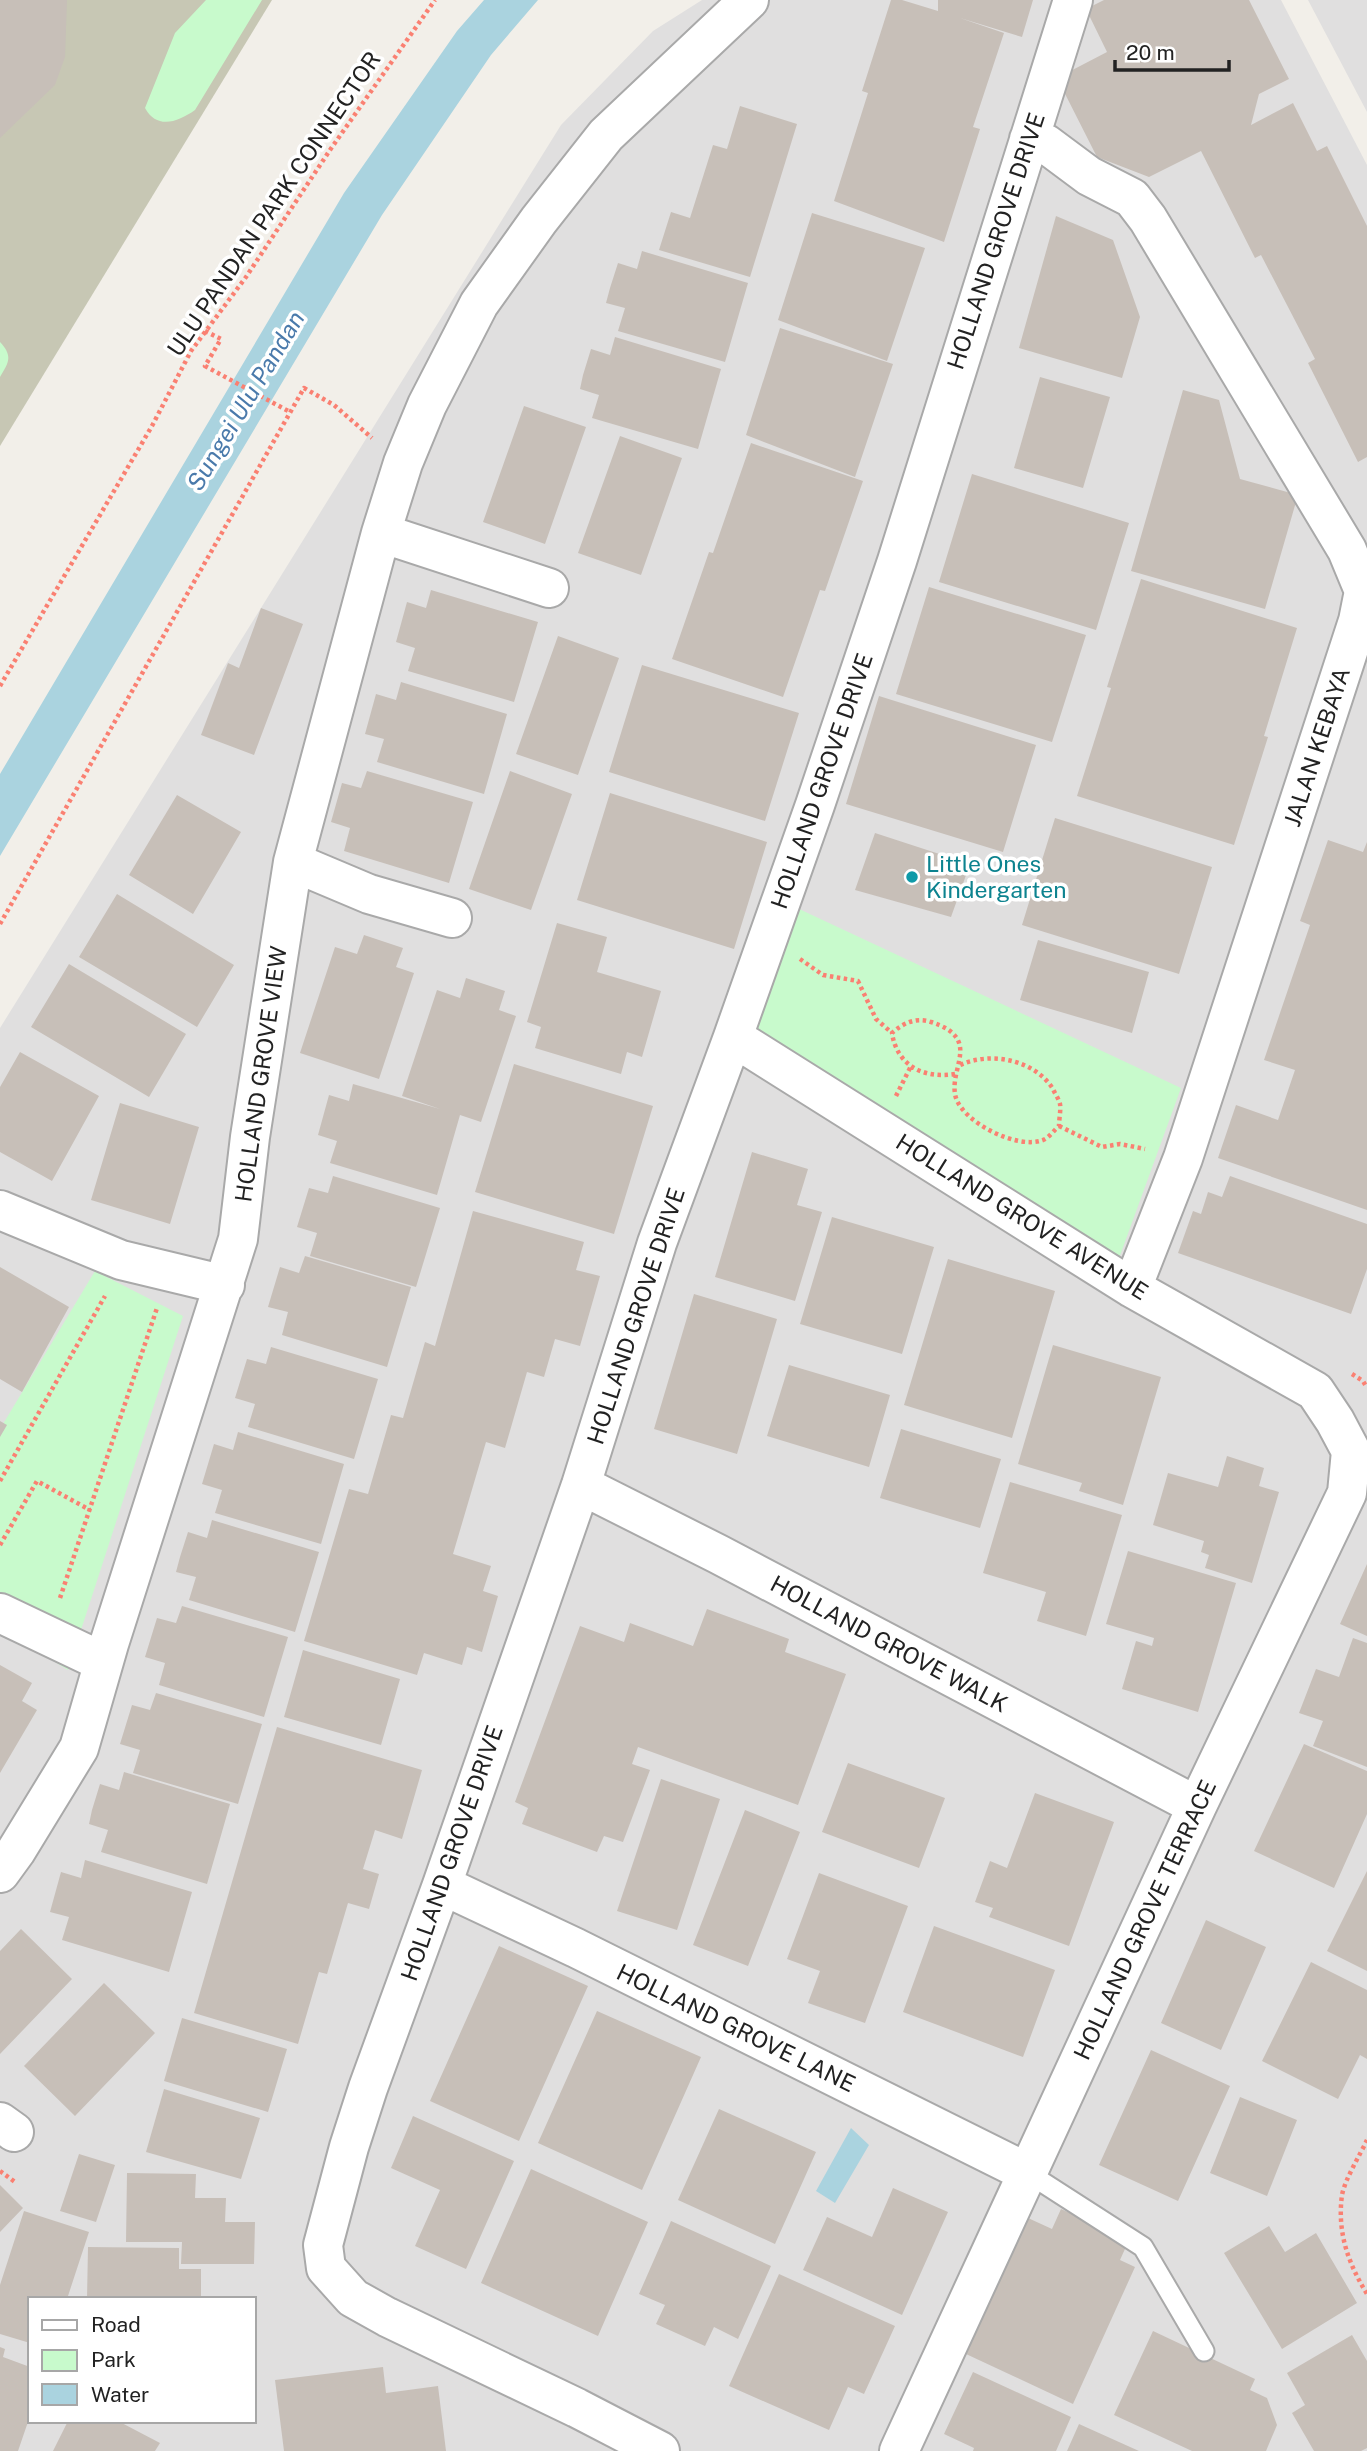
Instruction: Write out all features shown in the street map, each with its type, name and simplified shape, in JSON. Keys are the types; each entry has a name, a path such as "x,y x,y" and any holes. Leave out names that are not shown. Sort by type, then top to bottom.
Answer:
{"street":[{"name":"HOLLAND GROVE VIEW","path":"0,1873 79,1748 103,1662 238,1239 252,1123 293,862 381,533 403,463 427,405 479,304 539,220 606,135 749,0"},
{"name":"HOLLAND GROVE DRIVE","path":"660,2451 387,2317 354,2298 326,2268 323,2245 349,2147 581,1485 657,1243 733,1037 897,561 1073,0"},
{"name":"JALAN KEBAYA","path":"1029,139 1046,144 1089,176 1132,198 1148,219 1347,550 1364,591 1363,621 1183,1157 1132,1288"},
{"path":"381,533 549,588"},
{"path":"293,862 369,894 452,918"},
{"name":"HOLLAND GROVE AVENUE","path":"733,1037 1132,1288 1315,1391"},
{"path":"0,1210 121,1259 225,1284"},
{"name":"HOLLAND GROVE TERRACE","path":"900,2451 1197,1806 1347,1493 1351,1451 1315,1391"},
{"name":"HOLLAND GROVE WALK","path":"581,1485 730,1560 1197,1806"},
{"path":"0,1613 103,1662"},
{"name":"HOLLAND GROVE LANE","path":"442,1885 576,1948 1028,2173"}],"lane":[{"path":"1028,2173 1143,2246 1204,2351"}],"path":[{"name":"ULU PANDAN PARK CONNECTOR","path":"0,685 152,426 191,351 246,277 330,150 435,0"},
{"path":"205,331 221,339 205,366 290,412"},
{"path":"0,924 304,388 334,405 403,463"},
{"path":"768,937 823,975 858,981 876,1019 892,1033 899,1057 911,1066 926,1074 940,1077 955,1074"},
{"path":"892,1033 900,1025 913,1020 928,1021 941,1026 954,1036 961,1047 960,1065 955,1074 956,1098 967,1114 980,1125 1005,1137 1026,1142 1044,1140 1059,1126 1060,1102 1048,1082 1031,1068 1010,1060 991,1059 972,1060 960,1065"},
{"path":"1059,1126 1102,1147 1120,1144 1183,1157"},
{"path":"0,1480 108,1291 121,1259"},
{"path":"60,1600 159,1302"},
{"path":"1351,1374 1363,1381 1367,1388"},
{"path":"0,1545 37,1481 90,1510"},
{"path":"1367,2140 1342,2193 1342,2236 1352,2270 1367,2294"},
{"path":"0,2171 15,2182"}],"shaded area":[{"path":"0,0 272,0 0,446"},
{"path":"702,0 1281,0 1367,165 1367,2451 0,2451 0,1028 561,125 653,31"},
{"path":"1308,0 1367,0 1367,112"}],"green space":[{"path":"206,0 262,0 195,110 168,122 155,119 145,108 175,33"},
{"path":"0,342 7,351 8,359 0,377"},
{"path":"765,893 1181,1088 1118,1261 719,1024"},
{"path":"95,1271 183,1316 68,1670 0,1628 0,1429"}],"water":[{"name":"Sungei Ulu Pandan","path":"484,0 538,0 491,55 382,215 0,856 0,774 344,193 457,31"},
{"path":"851,2128 869,2145 835,2203 816,2191"}],"building":[{"path":"0,0 67,0 65,57 55,85 0,138"},
{"path":"891,0 902,0 938,11 938,0 1033,0 1022,37 960,18 1004,33 973,127 980,129 944,242 834,201 868,93 862,91"},
{"path":"1104,0 1249,0 1289,79 1259,94 1251,125 1293,103 1317,151 1327,146 1367,226 1367,457 1358,462 1308,363 1315,359 1261,255 1255,258 1201,151 1149,177 1097,157 1057,78 1107,52 1086,9"},
{"path":"740,106 797,124 750,277 659,250 671,212 690,218 713,145 727,149"},
{"path":"812,213 925,248 887,361 778,320"},
{"path":"1056,216 1113,240 1140,317 1122,378 1019,348"},
{"path":"642,251 748,283 725,362 618,331 625,308 606,303 610,288 618,263 637,269"},
{"path":"780,328 893,364 855,477 746,435"},
{"path":"615,337 721,369 698,449 592,418 599,395 580,389 583,375 591,349 610,355"},
{"path":"1040,377 1110,397 1083,488 1014,468"},
{"path":"1183,390 1219,400 1240,479 1298,495 1265,609 1131,571"},
{"path":"524,406 586,427 545,544 483,522"},
{"path":"620,436 682,458 641,575 578,553"},
{"path":"751,443 863,481 825,591 820,590 783,697 672,659"},
{"path":"972,474 1129,523 1096,630 939,582"},
{"path":"1141,579 1297,628 1264,736 1268,737 1234,845 1077,796"},
{"path":"929,587 1086,635 1052,742 896,694"},
{"path":"431,590 538,622 514,702 408,671 415,648 396,642 407,602 426,608"},
{"path":"261,608 303,624 254,755 201,735 228,663 239,668"},
{"path":"558,636 619,658 578,775 516,754"},
{"path":"642,665 799,713 765,821 609,772"},
{"path":"401,682 507,714 484,794 377,762 384,739 365,734 376,694 396,700"},
{"path":"879,696 1036,745 1003,852 846,804"},
{"path":"367,771 473,802 449,883 344,851 350,828 331,822 342,783 361,788"},
{"path":"510,771 572,794 531,910 469,889"},
{"path":"610,793 767,842 734,949 577,900"},
{"path":"177,795 241,832 193,914 129,875"},
{"path":"1055,818 1212,867 1179,974 1022,925"},
{"name":"Little Ones Kindergarten","path":"875,833 970,864 951,917 855,890"},
{"path":"1328,840 1363,852 1367,842 1367,1210 1218,1158 1236,1105 1278,1120 1295,1070 1264,1060 1310,925 1300,921"},
{"path":"117,894 234,965 197,1027 79,957"},
{"path":"557,923 607,937 597,972 661,991 642,1057 627,1052 621,1074 535,1048 541,1027 527,1022"},
{"path":"364,935 403,948 396,967 414,973 379,1079 300,1053 335,947 357,954"},
{"path":"1038,940 1149,972 1132,1033 1020,1000"},
{"path":"69,964 186,1034 149,1097 31,1027"},
{"path":"466,978 505,991 499,1010 516,1016 481,1122 460,1115 437,1195 330,1163 337,1141 318,1135 329,1095 349,1101 353,1084 440,1109 402,1096 437,990 460,998"},
{"path":"20,1052 99,1096 52,1181 0,1152 0,1087"},
{"path":"514,1064 653,1106 614,1234 475,1192"},
{"path":"120,1103 199,1127 170,1224 91,1200"},
{"path":"752,1152 808,1169 797,1205 822,1212 795,1301 715,1277"},
{"path":"333,1176 440,1208 416,1287 310,1256 317,1233 297,1227 309,1188 328,1193"},
{"path":"1230,1176 1367,1224 1367,1269 1351,1314 1178,1253 1193,1211 1201,1214 1208,1192 1222,1197"},
{"path":"473,1211 584,1242 576,1270 600,1276 580,1346 555,1339 544,1377 527,1372 505,1448 486,1442 453,1554 491,1566 483,1591 498,1596 482,1652 467,1647 462,1665 424,1653 417,1675 304,1641 349,1489 368,1494 391,1415 403,1418 425,1342 435,1346"},
{"path":"832,1217 934,1247 902,1354 800,1324"},
{"path":"305,1256 411,1287 387,1367 282,1335 288,1312 268,1307 280,1267 299,1273"},
{"path":"948,1259 1055,1291 1012,1438 904,1405"},
{"path":"0,1267 69,1307 22,1392 0,1379"},
{"path":"694,1294 777,1319 737,1454 654,1429"},
{"path":"1053,1345 1161,1377 1123,1505 1079,1491 1082,1483 1018,1464"},
{"path":"271,1347 378,1379 354,1459 248,1427 255,1404 235,1398 247,1359 266,1364"},
{"path":"789,1365 890,1395 869,1467 767,1436"},
{"path":"0,1421 7,1425 0,1437"},
{"path":"901,1429 1001,1459 980,1528 880,1498"},
{"path":"238,1432 344,1464 321,1544 215,1513 222,1490 202,1484 214,1444 233,1450"},
{"path":"1227,1456 1264,1468 1259,1486 1279,1492 1252,1583 1205,1568 1209,1555 1201,1552 1204,1541 1153,1525 1168,1473 1218,1487"},
{"path":"1010,1482 1122,1515 1086,1636 1037,1621 1046,1592 983,1573"},
{"path":"212,1520 319,1552 295,1632 189,1600 196,1577 176,1572 180,1557 188,1532 207,1538"},
{"path":"1128,1551 1236,1583 1198,1712 1122,1689 1136,1641 1152,1646 1154,1638 1106,1624"},
{"path":"1367,1564 1367,1636 1340,1624"},
{"path":"182,1606 288,1637 264,1717 159,1685 165,1663 145,1657 157,1618 176,1623"},
{"path":"707,1609 789,1639 785,1652 846,1674 798,1805 638,1747 632,1764 650,1770 623,1842 604,1836 597,1852 522,1824 528,1808 515,1802 580,1626 624,1642 630,1623 693,1646"},
{"path":"1353,1638 1367,1643 1367,1767 1313,1746 1323,1721 1299,1713 1316,1669 1339,1677"},
{"path":"303,1650 400,1679 381,1745 284,1717"},
{"path":"0,1665 32,1683 22,1701 37,1710 0,1773"},
{"path":"156,1693 262,1724 238,1804 133,1773 140,1750 120,1744 132,1705 150,1710"},
{"path":"277,1727 422,1770 402,1839 375,1830 363,1869 379,1874 369,1909 348,1903 327,1974 319,1972 298,2044 194,2013"},
{"path":"1304,1744 1367,1771 1367,1814 1334,1888 1254,1851"},
{"path":"848,1763 945,1798 919,1868 822,1832"},
{"path":"124,1772 230,1804 207,1884 101,1852 108,1830 89,1824 92,1810 100,1784 119,1790"},
{"path":"661,1779 720,1799 677,1930 617,1911"},
{"path":"1035,1793 1114,1822 1069,1946 989,1917 993,1908 975,1902 990,1861 1007,1868"},
{"path":"745,1810 800,1832 748,1966 693,1945"},
{"path":"85,1860 192,1892 169,1972 62,1940 69,1917 50,1912 61,1872 81,1878"},
{"path":"1367,1871 1367,1971 1327,1951"},
{"path":"819,1873 908,1906 865,2023 808,2003 820,1971 787,1959"},
{"path":"1206,1920 1266,1947 1221,2050 1161,2023"},
{"path":"934,1926 1055,1970 1023,2057 903,2012"},
{"path":"21,1929 72,1979 0,2054 0,1951"},
{"path":"499,1946 588,1986 519,2141 430,2101"},
{"path":"1311,1962 1367,1990 1367,2059 1360,2055 1338,2099 1262,2061"},
{"path":"104,1983 155,2033 75,2116 24,2066"},
{"path":"597,2011 701,2057 642,2190 538,2143"},
{"path":"182,2018 287,2049 268,2112 164,2081"},
{"path":"1151,2050 1230,2086 1178,2201 1099,2165"},
{"path":"164,2089 260,2118 241,2179 146,2152"},
{"path":"1240,2097 1297,2120 1267,2196 1210,2173"},
{"path":"719,2109 816,2152 775,2244 678,2200"},
{"path":"413,2116 514,2161 466,2269 415,2246 440,2190 391,2168"},
{"path":"79,2154 115,2165 96,2222 60,2211"},
{"path":"531,2169 648,2222 598,2336 481,2283"},
{"path":"127,2173 196,2174 195,2198 226,2198 225,2222 255,2222 254,2264 181,2264 182,2242 126,2242"},
{"path":"0,2185 23,2208 0,2232"},
{"path":"893,2188 948,2212 902,2315 803,2270 827,2217 872,2237"},
{"path":"1061,2209 1129,2240 1120,2260 1135,2267 1073,2404 966,2354 1028,2218 1052,2229"},
{"path":"24,2211 89,2232 68,2297 28,2297 28,2342 0,2334 0,2285"},
{"path":"671,2221 771,2266 738,2339 714,2327 705,2346 656,2324 665,2305 639,2294"},
{"path":"1269,2226 1285,2252 1316,2233 1357,2303 1282,2349 1224,2253"},
{"path":"88,2247 179,2248 179,2269 201,2269 201,2297 87,2297"},
{"path":"779,2274 895,2326 864,2394 848,2387 829,2430 729,2386"},
{"path":"1153,2331 1255,2379 1250,2390 1267,2398 1277,2425 1266,2451 1192,2451 1114,2415"},
{"path":"1352,2335 1367,2361 1367,2448 1361,2451 1314,2451 1292,2413 1305,2405 1287,2373"},
{"path":"0,2347 5,2349 3,2357 28,2366 28,2422 18,2451 0,2451"},
{"path":"383,2367 386,2393 438,2386 446,2451 284,2451 275,2380"},
{"path":"973,2372 1071,2417 1056,2451 973,2451 974,2448 944,2434"},
{"path":"67,2423 122,2423 160,2443 155,2451 53,2451"},
{"path":"1079,2424 1139,2451 1067,2451"}],"place":[{"name":"Little Ones Kindergarten","path":"912,877"}]}
